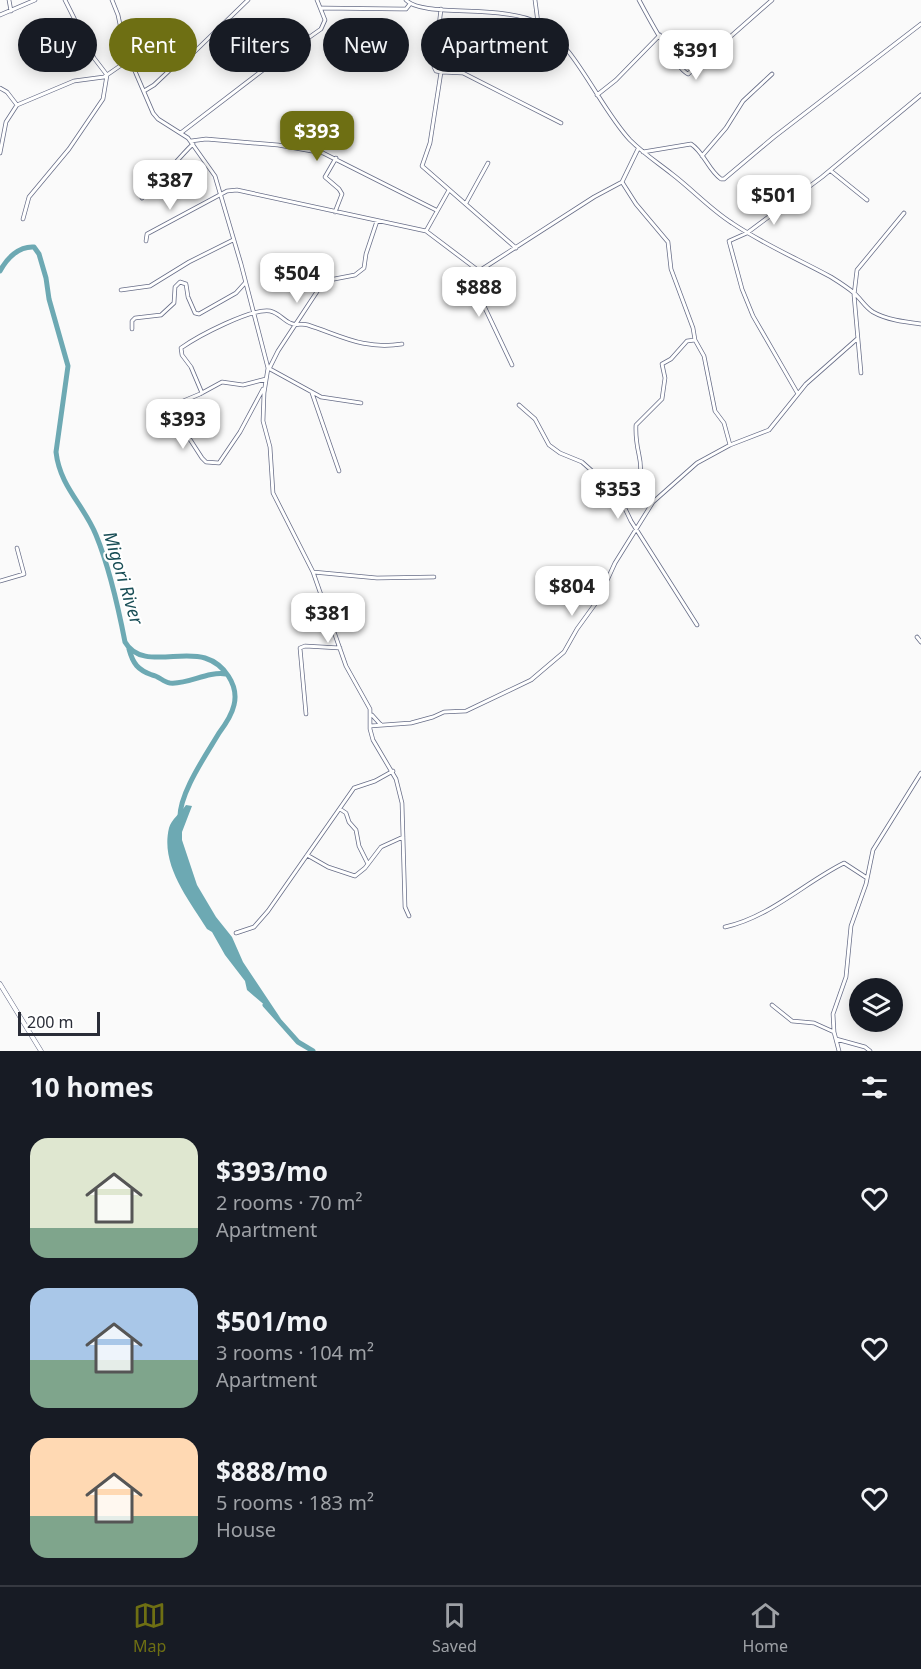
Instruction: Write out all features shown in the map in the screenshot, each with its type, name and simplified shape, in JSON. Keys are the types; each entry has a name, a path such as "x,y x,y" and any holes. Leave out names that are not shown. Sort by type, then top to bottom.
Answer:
{"street":[{"path":"9,0 11,11"},
{"path":"0,15 35,0"},
{"path":"23,219 29,197 69,149 103,99 107,75 94,58 65,0"},
{"path":"112,0 119,18"},
{"path":"143,91 186,60 249,0"},
{"path":"182,133 267,67 321,29 325,20 317,0"},
{"path":"406,0 417,7 502,12 520,18"},
{"path":"535,0 537,18"},
{"path":"639,0 673,59 688,74 772,0"},
{"path":"321,8 397,10 405,9 410,4"},
{"path":"440,18 441,9"},
{"path":"643,152 688,143 695,146 717,177 724,178 774,136 921,24"},
{"path":"597,95 616,80 660,35"},
{"path":"569,55 586,76 625,134 639,149 676,177 709,207 747,233 833,278 879,315 921,324"},
{"path":"0,153 6,122 17,105 74,81 99,79 111,72"},
{"path":"135,72 155,116 192,142 213,171 265,355 267,374 263,422 270,447 273,493 313,572 346,666 371,714 381,725"},
{"path":"516,248 422,165 430,143 441,72 463,73 561,123"},
{"path":"702,156 726,128 743,101 772,74"},
{"path":"0,88 7,92 17,105"},
{"path":"798,394 753,316 728,243 747,233 830,170 921,95"},
{"path":"142,198 156,186 192,142 206,139 296,147 323,153 436,210"},
{"path":"146,242 147,234 221,195 237,190 426,231 475,269 481,270 594,197 622,182 639,149"},
{"path":"335,212 342,194 325,177 336,158"},
{"path":"466,203 488,163"},
{"path":"830,170 867,200"},
{"path":"622,182 643,212 666,238 671,269 693,328 695,340 704,356 714,408 724,423 730,445"},
{"path":"426,231 448,190"},
{"path":"861,373 854,293 858,267 904,213"},
{"path":"267,374 277,353 324,281 353,275 364,268 366,254 377,221"},
{"path":"121,290 150,286 194,259 234,240"},
{"path":"475,269 472,277 475,287 512,365"},
{"path":"132,329 132,321 135,318 158,316 172,306 175,287 179,282 186,284 189,301 197,314 203,313 236,293 244,283"},
{"path":"202,393 191,367 182,355 181,348 214,329 254,313 271,311 291,324 304,324 363,344 382,347 402,344"},
{"path":"370,726 411,723 444,712 466,711 531,681 564,652 576,629 598,600 613,567 654,502 684,472 697,463 730,445 769,430 816,374 857,339"},
{"path":"621,502 640,478 636,425 662,399 665,378 662,364 671,359 687,341 695,340"},
{"path":"270,369 312,393 330,400 361,403"},
{"path":"265,387 238,436 217,464 206,462 202,458 169,407 223,382 243,385 266,379"},
{"path":"312,393 339,471"},
{"path":"519,405 535,419 549,445 560,453 582,462 618,494 636,530 697,625"},
{"path":"0,581 24,574 17,548"},
{"path":"313,572 378,578 435,577"},
{"path":"917,637 921,642"},
{"path":"306,714 300,648 340,648"},
{"path":"371,714 370,726 374,742 393,771 402,803 405,907 409,916"},
{"path":"236,933 254,927 279,897 354,788 375,781 393,771"},
{"path":"839,1051 835,1039 833,1014 847,972 851,926 867,878 873,850 921,773"},
{"path":"340,809 346,813 349,822 356,830 359,846 368,864"},
{"path":"308,855 328,867 353,876 359,874 381,847 403,837"},
{"path":"725,927 745,921 775,906 844,863 867,878"},
{"path":"0,984 41,1051"},
{"path":"772,1005 792,1021 814,1023 834,1032"},
{"path":"835,1039 865,1047 870,1051"}],"water":[{"path":"186,805 192,806 182,832 182,840 197,885 216,917 232,937 243,962 281,1019 247,990 245,981 225,955 212,932 207,929 172,869 167,842 169,828"}],"waterway":[{"name":"Migori River","path":"0,271 10,257 18,251 34,247 39,254 68,366 56,452 58,464 67,486 91,524 101,548 125,642 140,655 205,658 224,670 232,683 235,697 233,708 188,787 183,799 180,820"},
{"path":"129,649 132,659 140,669 168,682 177,683 212,674 226,674"},
{"name":"Migori River","path":"265,1005 298,1042 313,1051"}]}
